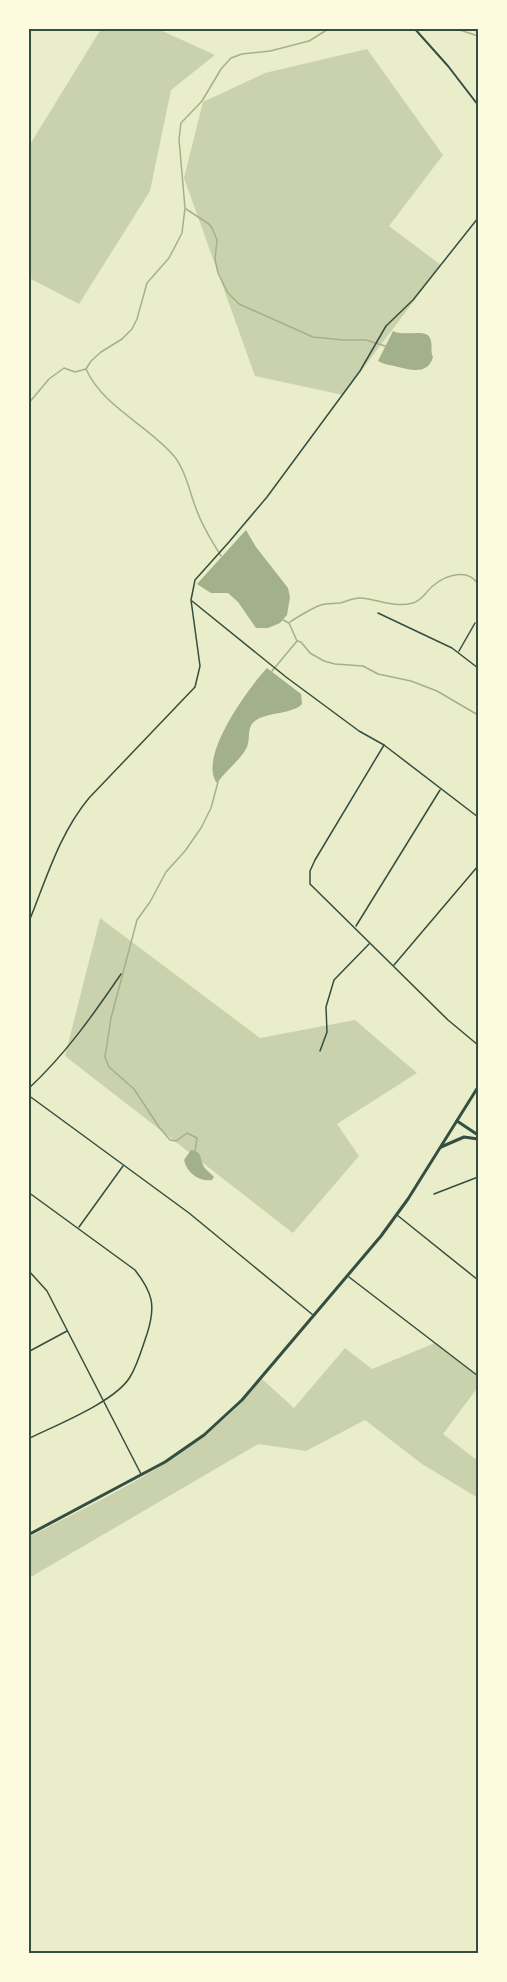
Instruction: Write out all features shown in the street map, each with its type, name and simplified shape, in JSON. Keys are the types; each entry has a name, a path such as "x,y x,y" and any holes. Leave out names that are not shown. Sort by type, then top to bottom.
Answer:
{"main road":[{"path":"28,1534 142,1475 191,1445 227,1415 263,1378 397,1215 478,1087"},
{"path":"457,1121 478,1137"},
{"path":"441,1147 464,1137 478,1137"}],"street":[{"path":"414,28 448,66 478,105"},
{"path":"28,924 74,816 195,687 200,666 191,600 195,580 273,488 360,371 386,326 413,300 478,218"},
{"path":"191,600 286,677 359,731 384,745 478,817"},
{"path":"378,613 458,652 478,668"},
{"path":"458,652 475,623"},
{"path":"384,745 315,860 310,875 310,884 448,1020 478,1045"},
{"path":"355,927 440,789"},
{"path":"393,966 478,866"},
{"path":"320,1051 327,1032 326,1007 334,980 370,944"},
{"path":"28,1089 55,1063 86,1025 121,974"},
{"path":"28,1095 189,1213 314,1316"},
{"path":"78,1228 124,1166"},
{"path":"434,1194 478,1177"},
{"path":"28,1192 135,1270 147,1285 152,1299 151,1321 130,1378 120,1390 104,1401 28,1439"},
{"path":"397,1215 478,1280"},
{"path":"28,1270 46,1291 142,1475"},
{"path":"349,1276 478,1376"},
{"path":"28,1352 67,1331"}],"shaded area":[{"path":"101,29 158,29 215,55 171,90 150,191 79,304 29,278 29,146"},
{"path":"367,49 443,155 389,226 441,265 343,395 255,376 184,178 203,102 265,73"},
{"path":"393,331 428,335 431,340 433,357 431,363 423,369 413,370 378,361"},
{"path":"246,530 256,547 288,588 290,597 287,615 280,623 268,628 256,628 238,602 228,593 211,593 197,584"},
{"path":"267,668 301,694 302,704 293,710 255,721 252,724 244,752 217,783 213,772 214,757 219,741 238,706"},
{"path":"100,918 260,1038 355,1020 417,1073 337,1124 359,1156 293,1233 65,1056"},
{"path":"191,1150 199,1154 204,1167 214,1177 212,1180 198,1178 188,1169 184,1160"},
{"path":"435,1343 478,1377 478,1387 443,1434 478,1461 478,1498 422,1464 365,1420 306,1451 258,1444 29,1578 29,1537 136,1481 187,1448 234,1410 261,1378 294,1408 345,1348 372,1369"}],"waterway":[{"path":"28,404 49,379 64,368 75,372 86,369 101,352 122,339 132,329 147,283 169,258 182,233 185,208 179,139 181,123 202,101 221,69 231,58 309,41 330,28"},
{"path":"454,28 478,36"},
{"path":"186,209 212,228 217,240 215,259 218,273 228,293 239,304 313,337 366,340 385,346"},
{"path":"86,369 93,382 114,405 164,445 174,456 185,476 202,523 221,556"},
{"path":"290,622 318,606 356,598 393,604 413,603 439,581 451,576 469,576 478,584"},
{"path":"283,620 289,623 297,641 301,642 310,653 324,661 363,666 378,674 411,681 437,691 478,715"},
{"path":"272,671 297,641"},
{"path":"195,1151 197,1138 187,1133 176,1141 170,1140 134,1089 109,1067 105,1057 111,1018 137,920 150,902 166,872 201,828 211,808 218,782"}]}
